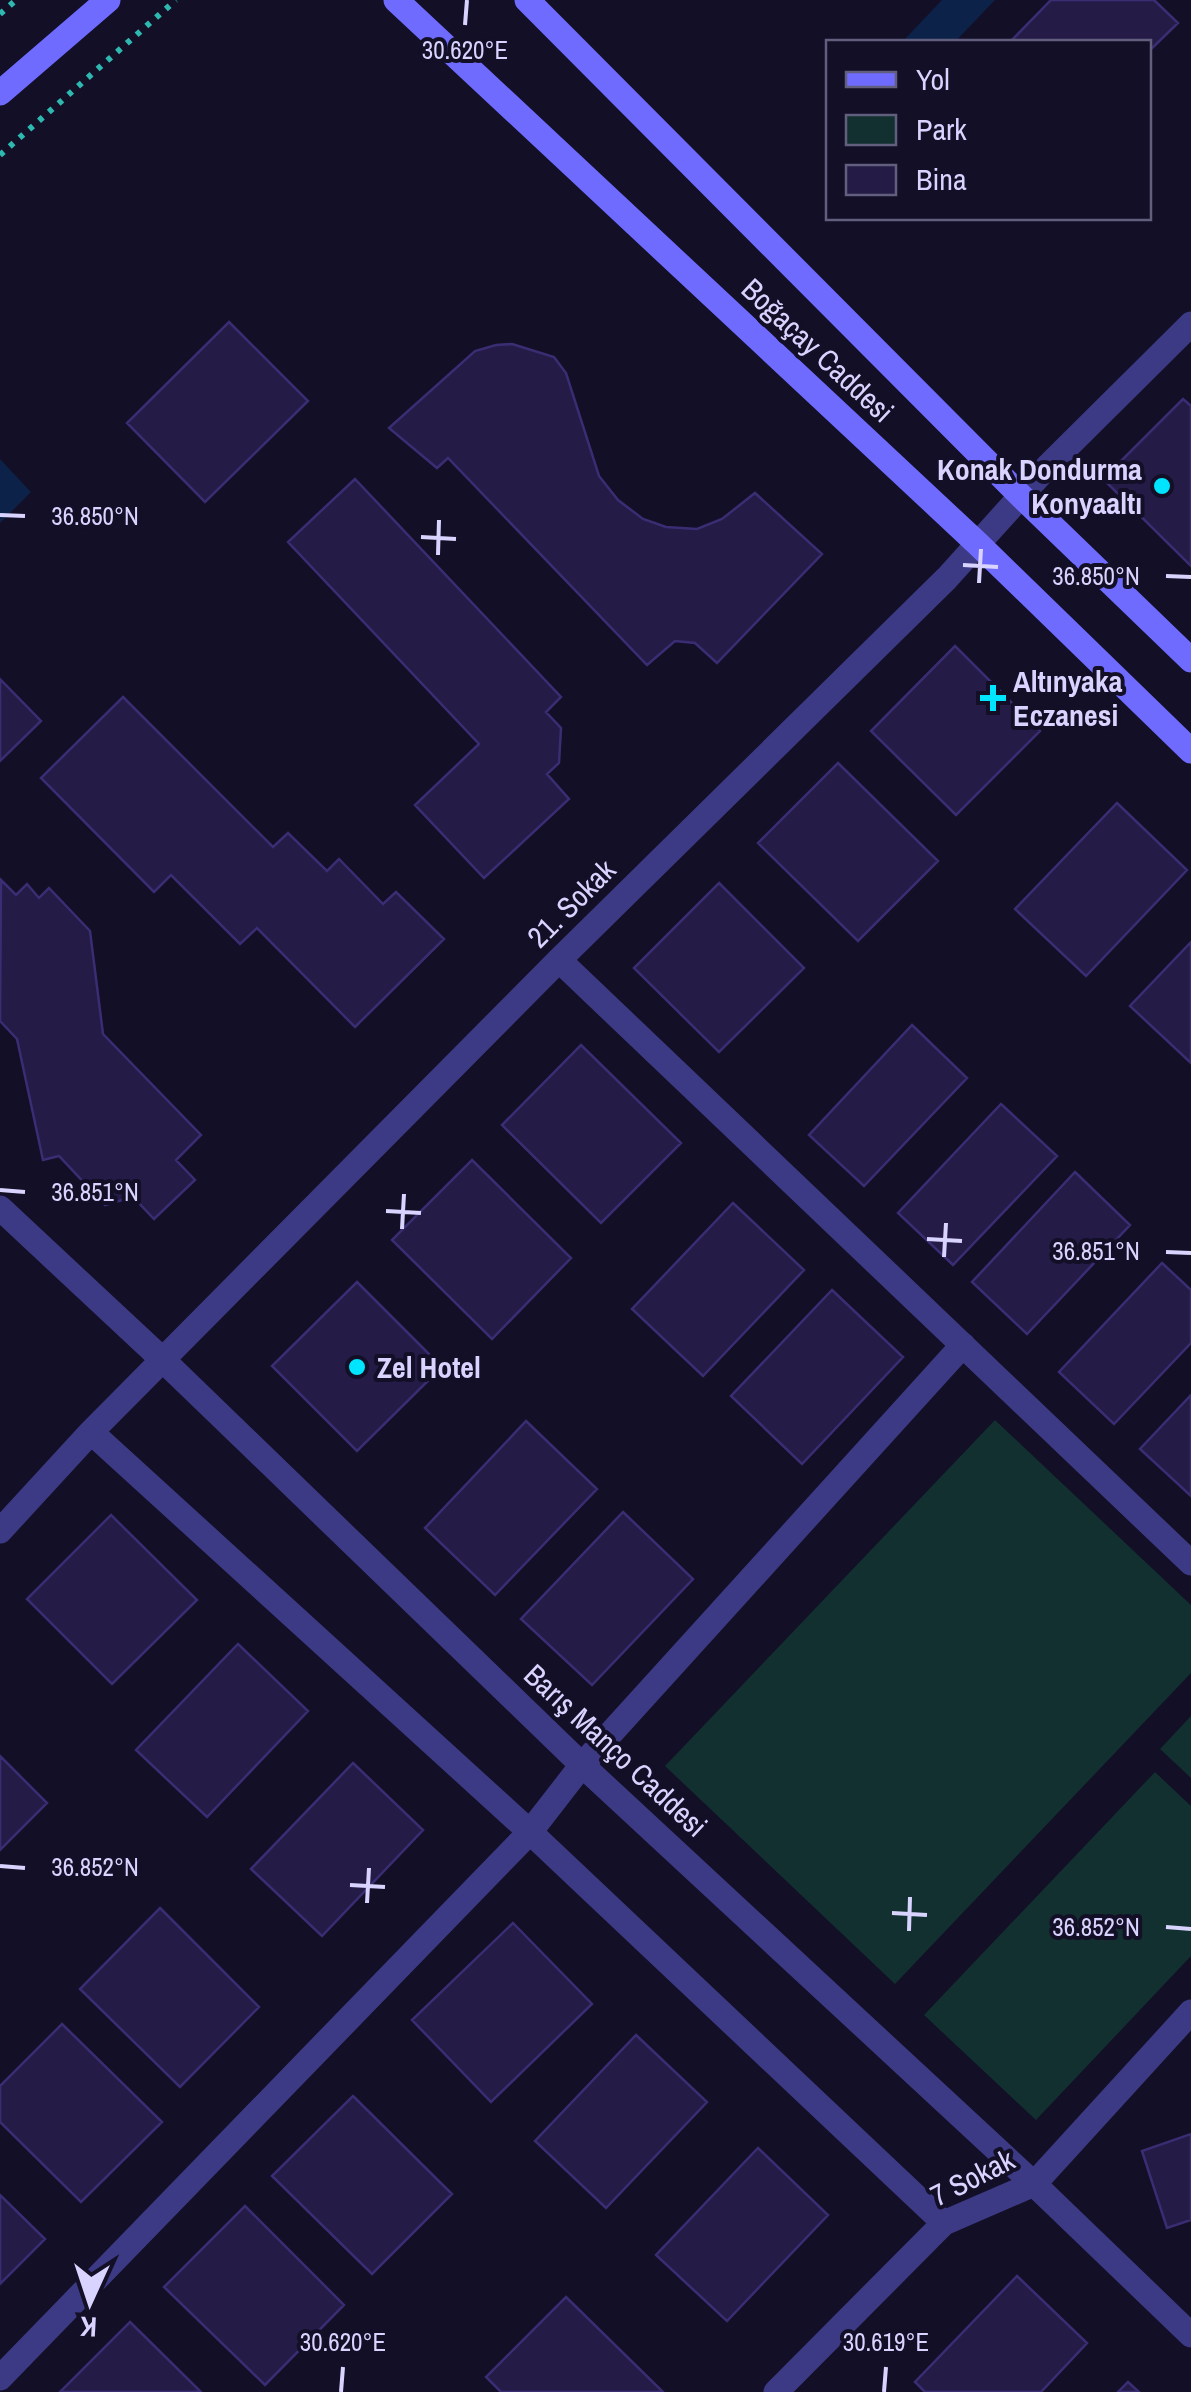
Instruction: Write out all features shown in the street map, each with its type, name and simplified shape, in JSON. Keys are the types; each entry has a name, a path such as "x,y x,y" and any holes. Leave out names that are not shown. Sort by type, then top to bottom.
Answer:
{"main road":[{"path":"0,93 108,0"},
{"name":"Boğaçay Caddesi","path":"396,0 978,544 1191,751"},
{"name":"Boğaçay Caddesi","path":"527,0 1020,495 1191,660"}],"street":[{"name":"21. Sokak","path":"0,1531 91,1432 559,960 947,578 1020,495 1191,324"},
{"path":"559,960 1191,1564"},
{"name":"Barış Manço Caddesi","path":"0,1208 164,1360 582,1765 1191,2335"},
{"path":"0,2378 530,1832 582,1765 963,1345"},
{"path":"91,1432 530,1832 944,2223"},
{"name":"7 Sokak","path":"776,2392 944,2223 1034,2184 1191,2012"}],"path":[{"path":"0,14 16,0"},
{"path":"0,156 176,0"}],"green space":[{"path":"995,1420 1191,1605 1191,1673 895,1984 665,1766"},
{"path":"1191,1716 1191,1778 1160,1749"},
{"path":"1155,1772 1191,1806 1191,1956 1036,2120 924,2015"}],"water":[{"path":"942,0 995,0 957,40 904,40"},
{"path":"0,459 31,492 0,523"}],"building":[{"path":"1051,0 1154,0 1178,23 1151,49 1151,40 1012,40"},
{"path":"229,322 308,401 205,502 127,423"},
{"path":"512,344 554,357 566,373 599,476 618,500 643,519 666,527 697,529 722,519 755,493 822,554 717,663 695,643 675,641 647,665 448,458 437,468 389,428 475,351"},
{"path":"1183,399 1191,406 1191,566 1103,479"},
{"path":"355,479 561,697 546,712 561,728 559,763 547,774 569,799 484,878 415,805 479,744 288,542"},
{"path":"955,646 1040,731 956,815 871,731"},
{"path":"0,679 41,721 0,761"},
{"path":"123,697 273,847 288,833 327,871 339,859 383,904 396,892 444,939 355,1027 257,928 240,944 171,875 154,892 41,778"},
{"path":"838,763 938,861 858,941 758,843"},
{"path":"1117,803 1187,870 1086,976 1015,909"},
{"path":"1,880 16,895 27,884 39,898 49,888 90,931 103,1034 201,1135 176,1160 195,1180 154,1219 133,1197 105,1205 59,1156 43,1160 17,1039 0,1021"},
{"path":"719,883 804,968 719,1052 634,968"},
{"path":"1191,942 1191,1063 1130,1006"},
{"path":"912,1025 967,1078 864,1186 809,1135"},
{"path":"581,1045 681,1143 601,1223 502,1125"},
{"path":"1001,1104 1057,1156 953,1265 898,1213"},
{"path":"472,1160 571,1258 492,1339 392,1240"},
{"path":"1075,1172 1130,1225 1027,1334 972,1282"},
{"path":"733,1203 804,1270 703,1376 632,1309"},
{"path":"1162,1263 1191,1290 1191,1343 1114,1424 1059,1372"},
{"name":"Zel Hotel","path":"357,1282 442,1367 357,1451 272,1366"},
{"path":"832,1290 903,1357 802,1464 731,1396"},
{"path":"1191,1395 1191,1496 1140,1449"},
{"path":"526,1421 597,1489 495,1595 425,1528"},
{"path":"623,1512 693,1579 592,1685 521,1619"},
{"path":"111,1515 197,1600 112,1684 27,1599"},
{"path":"238,1644 308,1711 207,1817 136,1750"},
{"path":"0,1756 47,1803 0,1850"},
{"path":"353,1763 423,1830 322,1936 251,1869"},
{"path":"160,1908 259,2007 180,2087 80,1989"},
{"path":"513,1923 592,2004 491,2102 412,2020"},
{"path":"62,2024 162,2122 81,2202 0,2122 0,2086"},
{"path":"636,2035 707,2102 606,2208 535,2141"},
{"path":"353,2096 452,2194 372,2274 272,2176"},
{"path":"1191,2134 1191,2220 1167,2228 1142,2151"},
{"path":"758,2148 828,2215 727,2321 656,2255"},
{"path":"0,2195 45,2239 0,2284"},
{"path":"245,2206 344,2305 265,2385 164,2287"},
{"path":"1017,2276 1087,2343 1041,2392 925,2392 915,2382"},
{"path":"566,2297 663,2392 501,2392 486,2377"},
{"path":"130,2322 201,2392 60,2392"},
{"path":"1128,2382 1139,2392 1118,2392"}],"place":[{"name":"Konak Dondurma Konyaaltı","path":"1162,486"},
{"name":"Altınyaka Eczanesi","path":"993,698"},
{"name":"Zel Hotel","path":"357,1367"}]}
